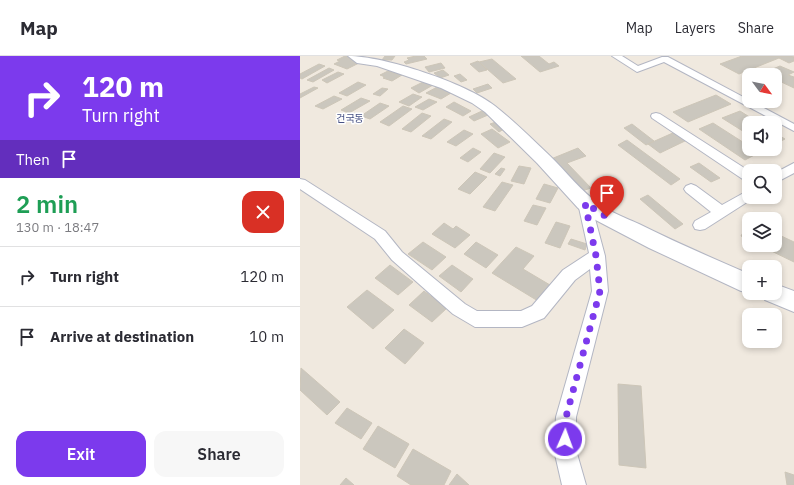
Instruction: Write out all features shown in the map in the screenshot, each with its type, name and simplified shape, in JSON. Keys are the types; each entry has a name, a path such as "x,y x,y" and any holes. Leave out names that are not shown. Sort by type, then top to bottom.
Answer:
{"street":[{"path":"354,56 361,60 379,63 446,85 477,100 490,109 543,159 585,203 595,211 656,242 742,281"},
{"path":"616,56 637,69 665,59 794,128"},
{"path":"656,116 742,172"},
{"path":"782,175 794,167"},
{"path":"300,183 380,235 397,256 459,309 476,319 522,319 538,312 569,275 596,256"},
{"path":"691,189 721,212"},
{"path":"700,225 742,198"},
{"path":"574,485 565,450 566,417 600,291 596,256 585,203"},
{"path":"782,297 794,302"}],"building":[{"path":"345,56 361,62 347,69 334,64 340,61 337,60"},
{"path":"385,56 395,56 392,60 382,60"},
{"path":"424,56 427,59 406,64 404,62 409,60 407,58"},
{"path":"521,56 539,56 549,64 554,62 559,66 540,72"},
{"path":"742,56 794,57 794,61 789,63 779,58 754,68 742,68 742,73 739,74 720,64"},
{"path":"492,59 516,79 503,83 479,62"},
{"path":"478,61 487,70 479,72 470,64"},
{"path":"441,63 445,68 429,72 425,67"},
{"path":"319,64 325,66 302,79 300,78 300,74"},
{"path":"780,66 794,72 788,75 794,77 794,88 782,82 782,68 775,68"},
{"path":"329,68 334,70 313,82 307,80"},
{"path":"443,70 449,75 440,78 434,73"},
{"path":"388,71 402,75 392,81 383,78 385,77 380,75"},
{"path":"338,72 344,74 327,83 322,80"},
{"path":"460,74 467,80 461,82 454,76"},
{"path":"425,81 433,85 419,93 411,88"},
{"path":"358,82 366,85 347,96 339,93"},
{"path":"488,84 492,88 477,93 473,89"},
{"path":"439,86 449,90 446,92 451,93 441,99 426,93"},
{"path":"314,87 318,88 300,98 300,94"},
{"path":"382,88 388,89 380,96 373,94"},
{"path":"413,94 422,97 409,106 399,102"},
{"path":"716,95 731,104 688,122 673,112"},
{"path":"334,96 342,99 323,109 315,106"},
{"path":"361,98 370,101 349,113 341,110"},
{"path":"429,99 437,102 423,110 415,107"},
{"path":"454,102 471,111 463,116 446,107"},
{"path":"380,103 389,106 370,119 361,116"},
{"path":"403,106 412,109 389,126 380,122"},
{"path":"482,111 488,115 474,121 469,117"},
{"path":"740,111 748,116 742,116 742,131 722,118"},
{"path":"422,113 431,116 411,132 402,129"},
{"path":"444,119 452,122 431,139 422,136"},
{"path":"496,122 504,129 499,132 490,124"},
{"path":"713,123 742,142 742,156 752,156 745,160 699,129"},
{"path":"632,124 654,141 646,145 624,128"},
{"path":"492,129 510,142 498,148 481,134"},
{"path":"464,130 473,134 456,146 447,142"},
{"path":"675,132 687,140 660,153 648,144"},
{"path":"627,140 680,179 671,185 618,145"},
{"path":"473,148 481,152 468,162 460,158"},
{"path":"578,148 586,156 567,163 591,188 582,191 551,159"},
{"path":"494,153 505,157 490,173 480,169"},
{"path":"699,163 720,178 711,182 690,167"},
{"path":"519,166 531,168 524,184 511,181"},
{"path":"501,168 505,169 500,176 495,174"},
{"path":"475,172 487,177 470,194 458,189"},
{"path":"502,182 513,185 495,211 483,207"},
{"path":"544,184 558,188 550,203 536,199"},
{"path":"648,195 683,224 675,229 640,199"},
{"path":"533,205 546,208 537,225 524,221"},
{"path":"556,222 570,226 560,248 545,243"},
{"path":"444,223 453,229 456,226 470,235 455,248 432,234"},
{"path":"782,236 794,242 794,262 773,252 782,252"},
{"path":"571,239 587,244 585,250 568,244"},
{"path":"423,242 446,257 432,270 408,254"},
{"path":"476,242 498,255 486,268 464,254"},
{"path":"516,247 534,256 523,269 550,285 538,301 492,273"},
{"path":"390,265 413,282 398,295 375,278"},
{"path":"452,265 473,279 461,292 439,276"},
{"path":"367,290 394,310 373,329 347,307"},
{"path":"424,291 447,308 432,322 409,305"},
{"path":"404,329 424,343 405,364 385,348"},
{"path":"301,368 340,402 327,415 300,390"},
{"path":"618,384 641,386 646,468 619,465"},
{"path":"347,408 372,423 361,439 335,423"},
{"path":"378,426 409,444 395,468 363,449"},
{"path":"413,449 451,471 444,485 411,485 397,476"},
{"path":"785,472 794,475 794,485 787,485"},
{"path":"457,474 469,485 449,485"},
{"path":"346,478 354,485 340,485"}],"district":[{"name":"건국동","path":"350,118"}],"route":[{"path":"565,439 566,417 600,291 592,230 585,203 595,211 607,217"}]}
